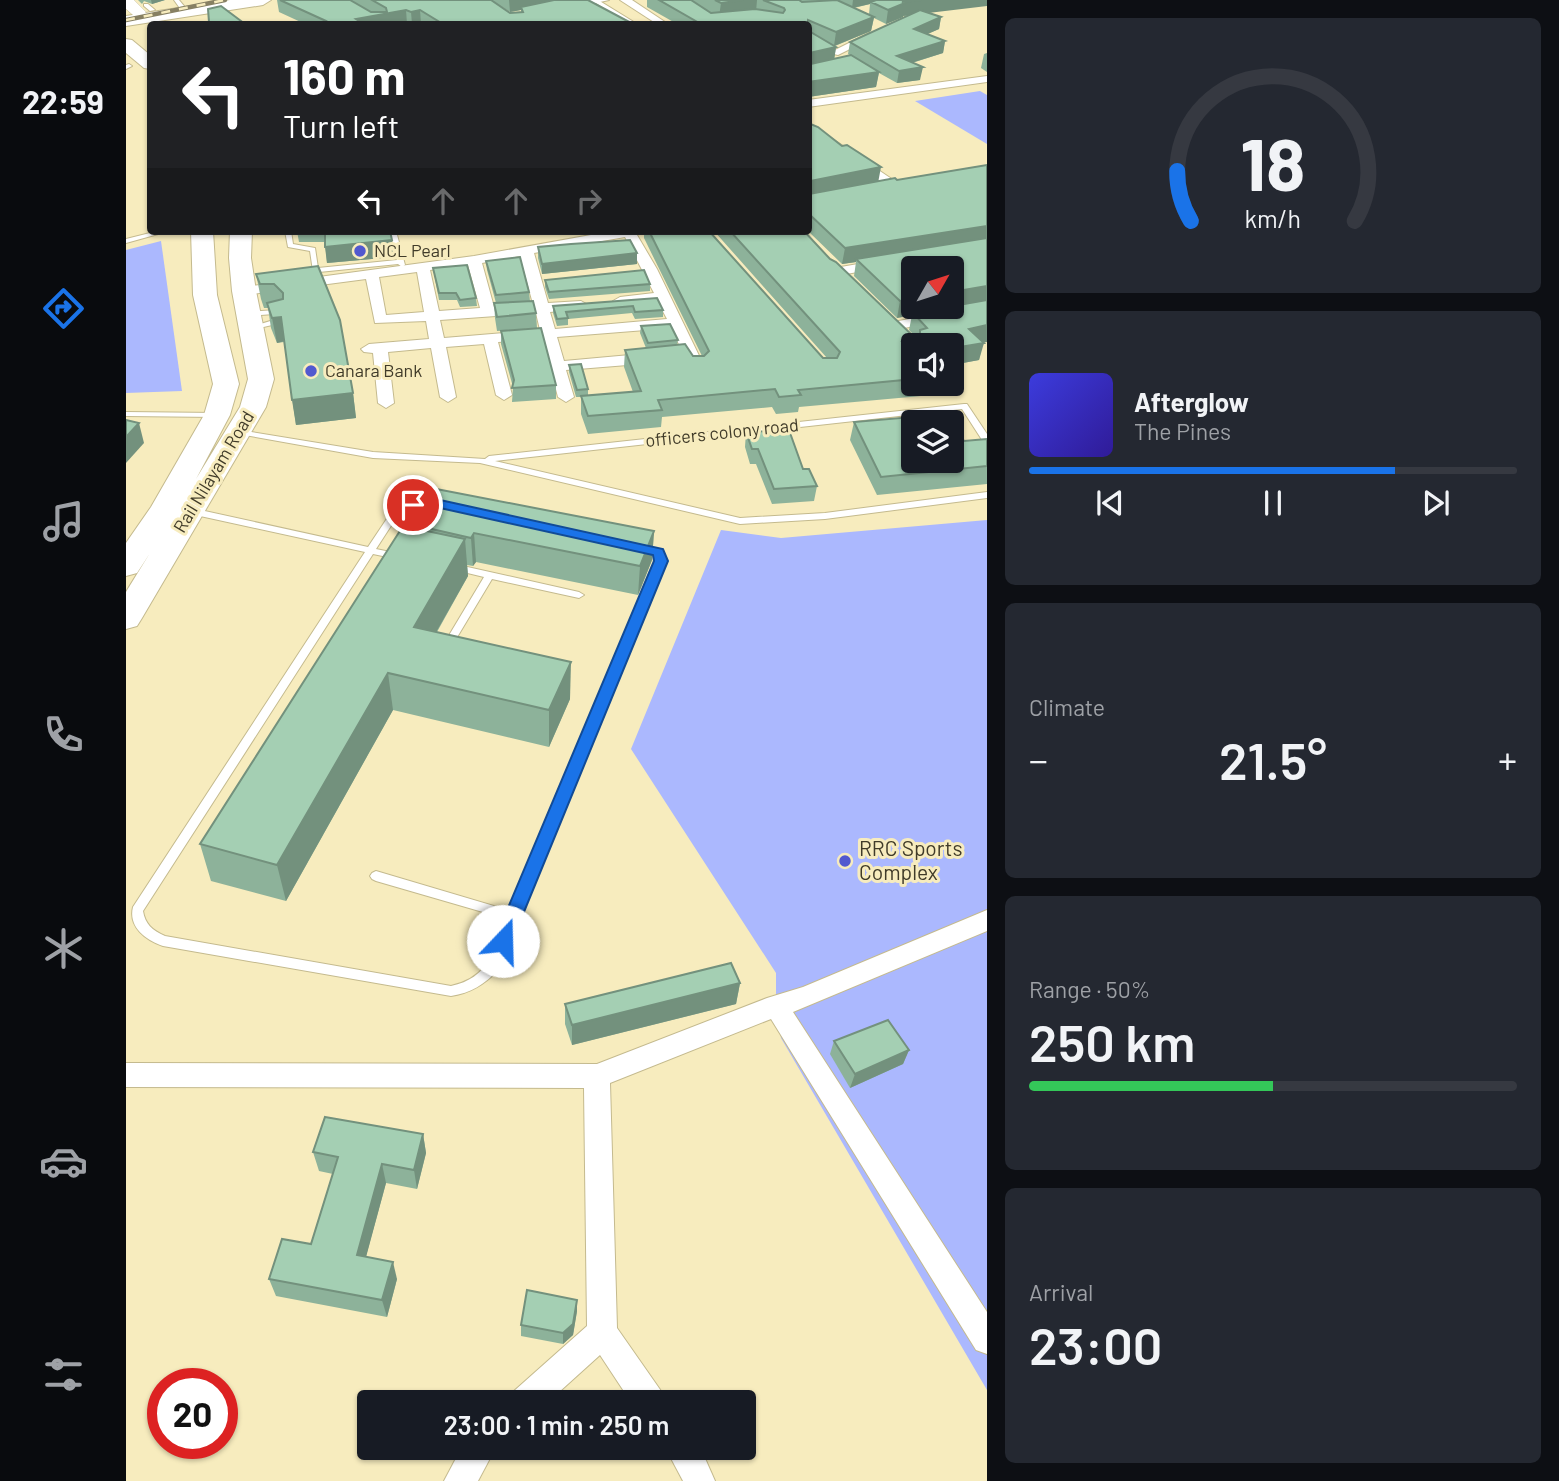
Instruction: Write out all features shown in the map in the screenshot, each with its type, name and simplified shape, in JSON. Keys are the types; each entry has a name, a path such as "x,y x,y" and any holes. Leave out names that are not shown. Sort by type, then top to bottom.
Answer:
{"main road":[{"path":"136,17 179,3 263,0"},
{"path":"136,17 225,2"},
{"path":"190,21 225,2"},
{"path":"136,17 147,38"},
{"path":"136,17 147,54"},
{"path":"202,241 241,240"},
{"name":"Rail Nilayam Road","path":"126,618 253,407 261,379 247,311 241,240"},
{"name":"Rail Nilayam Road","path":"126,566 165,508 217,415 226,384 205,295 202,241"}],"street":[{"path":"558,8 604,0"},
{"path":"625,0 658,21"},
{"path":"851,62 830,50 885,30 874,25"},
{"path":"812,103 985,81"},
{"path":"886,84 897,91"},
{"path":"812,131 896,187"},
{"path":"247,311 316,277 372,275 403,266 424,268 609,235"},
{"path":"556,366 682,359 675,323 663,297 644,270 632,235"},
{"path":"526,250 540,281 542,309 566,397"},
{"path":"474,260 488,312"},
{"path":"835,271 890,263"},
{"path":"424,268 447,397"},
{"path":"372,275 380,320 542,309 663,297"},
{"path":"901,334 888,321 985,311"},
{"path":"386,403 375,349 675,323"},
{"path":"490,339 504,395"},
{"path":"126,1074 597,1076 776,1006 807,997 987,920"},
{"path":"776,1006 987,1339"},
{"path":"597,1076 602,1333 642,1390"},
{"path":"538,1390 602,1333"},
{"path":"460,1481 472,1460"},
{"path":"688,1460 699,1481"}],"lane":[{"path":"596,0 629,21"},
{"path":"126,241 150,235"},
{"path":"289,235 290,246 313,249 316,277 403,266 394,235"},
{"name":"officers colony road","path":"480,460 964,406 987,441"},
{"path":"126,414 217,415"},
{"path":"239,432 373,455 480,460 740,521 825,516 987,495"},
{"path":"431,502 658,552 661,561 494,966 479,981 464,989 451,991 163,940 144,930 132,909 370,550 395,513 413,505 431,502"},
{"path":"191,510 410,558"},
{"path":"437,564 579,596"},
{"path":"444,653 490,574"},
{"path":"376,876 513,916"}],"shaded area":[{"path":"980,91 987,95 987,144 915,101"},
{"path":"161,241 182,391 126,393 126,250"},
{"name":"RRC Sports Complex","path":"987,520 987,1390 781,1038 776,1006 776,973 631,749 721,530 781,538"}],"building":[{"path":"280,0 350,0 371,12 387,12 386,8 372,0 491,0 510,13 523,12 521,7 554,0 588,0 627,21 438,21 420,10 406,10 356,19 359,21 326,21"},
{"path":"659,0 691,0 711,13 755,9 783,13 784,8 763,0 837,0 874,17 836,32 808,20 696,21"},
{"path":"715,0 743,0 721,3"},
{"path":"921,0 902,2 905,3 888,10 871,2"},
{"path":"221,6 241,21 209,21 208,9"},
{"path":"920,10 941,17 914,29 945,41 897,56 923,67 899,71 850,42"},
{"path":"812,32 836,47 812,52"},
{"path":"851,55 879,72 812,81 812,64"},
{"path":"812,125 842,146 847,145 881,167 812,181"},
{"path":"987,165 987,226 845,248 812,217 812,193"},
{"path":"325,235 391,235 392,240 325,247"},
{"path":"651,235 713,235 823,358 837,358 840,352 734,235 808,235 910,333 901,333 901,380 798,390 801,395 779,397 775,389 658,400 662,410 588,416 581,396 641,391 625,350 685,344 693,356 704,356 709,351"},
{"path":"987,238 987,286 964,290 964,256 901,256 900,301 856,259"},
{"path":"630,240 637,253 542,264 538,247 571,244"},
{"path":"520,257 529,292 496,295 486,261"},
{"path":"467,265 476,298 460,300 456,293 439,293 433,268"},
{"path":"318,266 340,320 353,393 292,400 281,317 272,318 267,303 283,299 283,293 274,284 260,284 256,274"},
{"path":"644,270 650,284 549,292 545,280"},
{"path":"657,298 663,310 635,312 633,306 566,312 568,318 557,319 553,306"},
{"path":"987,300 987,325 969,329 984,343 964,346 964,333 920,333 920,330 927,328 919,319 964,319 964,304"},
{"path":"533,301 536,313 497,317 494,303"},
{"path":"670,324 678,340 648,343 641,326"},
{"path":"541,328 556,385 512,388 514,380 501,331"},
{"path":"581,364 588,389 577,390 569,365"},
{"path":"901,418 901,473 920,473 881,477 854,422"},
{"path":"126,420 139,423 126,437"},
{"path":"789,430 803,469 809,469 817,486 774,489 758,449 752,449 746,432"},
{"path":"987,439 987,466 964,468 964,441"},
{"path":"426,487 654,531 640,566 474,533 471,538 410,524 412,521 406,520"},
{"path":"403,526 465,539 414,627 571,662 549,710 388,673 277,865 200,844"},
{"path":"731,963 740,983 572,1025 565,1004"},
{"path":"888,1020 909,1050 855,1074 834,1041"},
{"path":"325,1117 423,1134 414,1170 382,1164 357,1255 393,1262 382,1300 269,1279 282,1239 311,1244 338,1157 313,1152"},
{"path":"527,1290 577,1300 573,1324 563,1333 521,1325"}],"railway":[{"path":"126,20 225,0"}],"place":[{"name":"NCL Pearl","path":"360,251"},
{"name":"Canara Bank","path":"311,371"},
{"name":"RRC Sports Complex","path":"845,861"}],"route":[{"path":"413,505 431,502 658,552 661,561 503,941"}]}
